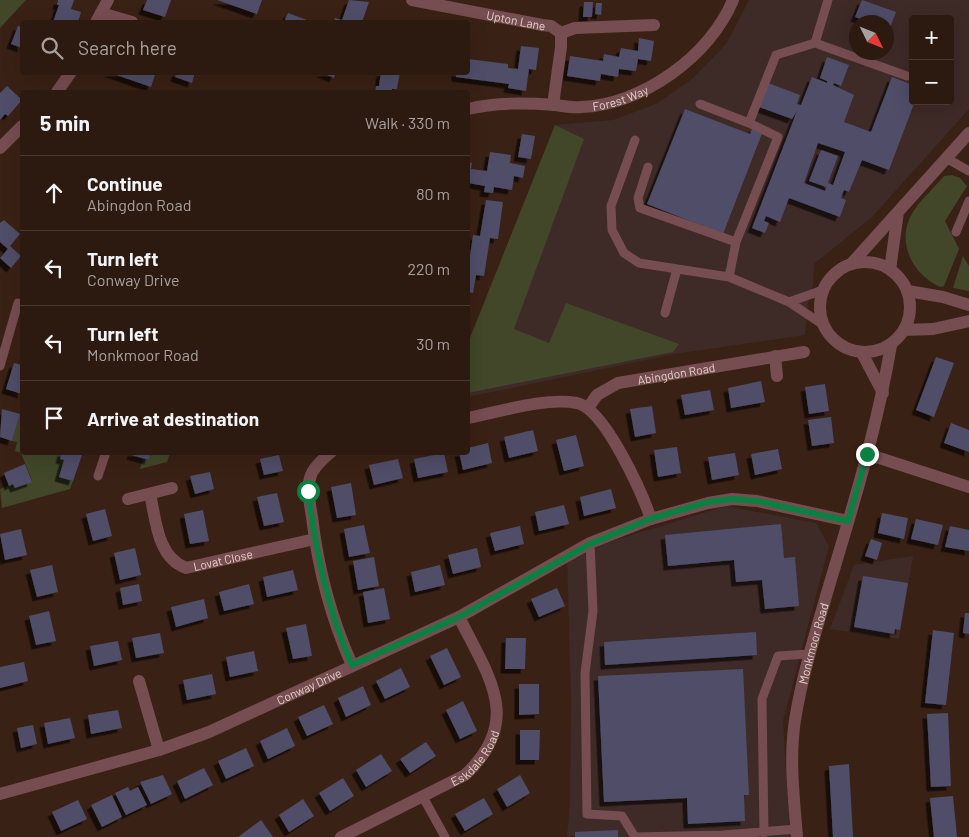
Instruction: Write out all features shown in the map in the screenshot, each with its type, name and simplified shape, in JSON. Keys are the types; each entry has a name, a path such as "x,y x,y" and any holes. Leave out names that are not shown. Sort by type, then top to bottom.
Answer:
{"street":[{"path":"108,0 99,18 116,20"},
{"name":"Upton Lane","path":"412,0 542,24 551,26 561,33"},
{"name":"Forest Way","path":"470,109 499,104 553,105 580,108 624,99 647,88 696,52 716,30 732,0"},
{"name":"Upton Lane","path":"561,33 575,28 654,25"},
{"name":"Upton Lane","path":"553,105 561,47 561,33"},
{"path":"58,90 69,75"},
{"path":"1,145 20,128"},
{"path":"852,263 867,262 890,270 908,291 909,316 904,330 891,345 874,352 862,353 847,349 830,337 822,324 819,305 823,290 838,271 852,263 969,133"},
{"path":"890,270 898,212"},
{"path":"908,291 943,297 969,305"},
{"path":"904,330 933,329 969,321"},
{"name":"Monkmoor Road","path":"797,833 792,757 794,721 809,654 883,393 891,345"},
{"name":"Abingdon Road","path":"588,408 597,395 618,383 804,352"},
{"path":"862,353 883,393"},
{"path":"775,356 777,376"},
{"path":"470,418 556,402 578,404 588,408 602,425 635,477 650,519"},
{"path":"867,454 969,488"},
{"path":"328,455 311,474 308,491 315,539 328,602 338,634 352,665"},
{"path":"128,499 172,488"},
{"name":"Lovat Close","path":"150,494 162,546 167,557 177,565 186,568 315,539"},
{"name":"Conway Drive","path":"0,794 158,750 209,732 459,617 590,544 650,519 708,502 732,499 757,501 848,521"},
{"name":"Eskdale Road","path":"341,837 465,775 478,763 492,739 496,726 497,700 492,684 459,617"},
{"path":"139,681 158,750"}],"lane":[{"path":"814,43 828,0"},
{"path":"749,123 776,55 814,43 907,76"},
{"path":"700,104 749,123 778,137 736,242 729,277"},
{"path":"635,140 611,206 612,230 624,252 639,263 729,277 789,302 822,324"},
{"path":"946,158 969,172"},
{"path":"648,167 638,198 640,208 736,242"},
{"path":"956,232 969,201"},
{"path":"665,313 676,269"},
{"path":"789,302 823,290"},
{"path":"0,366 18,303 20,304"},
{"path":"98,476 105,455"},
{"path":"590,544 593,611 585,673 587,814 622,816 635,837 797,833"},
{"path":"764,833 762,699 778,656 809,654"},
{"path":"423,797 445,837"}],"shaded area":[{"path":"749,0 969,0 969,109 872,217 814,264 813,285 808,303 805,335 674,354 470,397 470,338 555,125 613,120 656,104 692,79 727,43"},
{"path":"726,506 816,523 829,546 783,721 790,837 567,837 570,804 571,700 567,555"},
{"path":"913,556 899,639 830,629 854,565"}],"green space":[{"path":"0,0 26,0 0,28"},
{"path":"555,125 584,139 514,329 549,343 566,303 679,344 673,352 470,393 470,338"},
{"path":"952,175 960,178 967,186 945,221 959,249 944,286 940,287 921,274 914,265 906,245 906,234 908,223 920,203 944,176"},
{"path":"963,256 969,266 969,291 953,288"},
{"path":"20,414 20,453 15,451 17,442 12,441"},
{"path":"22,455 63,455 64,460 59,476 73,481 70,489 2,508 0,489 13,484 16,488 32,481"},
{"path":"150,455 169,455 167,462 140,469 143,459 149,460"}],"building":[{"path":"58,0 74,0 71,9 81,12 79,20 54,20 59,5 57,5"},
{"path":"147,0 171,0 165,17 143,10"},
{"path":"217,0 262,0 257,14"},
{"path":"349,0 369,2 363,20 342,20"},
{"path":"862,0 896,12 894,17 894,15 856,15"},
{"path":"584,2 593,2 592,17 583,17"},
{"path":"596,3 602,3 601,15 595,14"},
{"path":"288,13 307,20 285,20"},
{"path":"18,26 20,26 20,47 11,44"},
{"path":"639,38 654,41 651,61 638,59 636,71 619,69 618,77 601,74 600,81 567,76 570,56 603,61 604,54 619,57 621,48 638,51"},
{"path":"521,46 539,48 536,70 529,69 526,91 508,88 509,84 456,77 456,75 470,75 470,59 508,64 508,68 518,69"},
{"path":"827,57 849,65 841,86 834,83 833,85 854,95 844,122 871,132 892,77 909,83 909,105 913,105 889,170 862,160 849,192 844,190 841,198 846,200 840,217 789,198 780,222 766,216 764,221 769,223 765,233 752,228 797,111 792,119 759,107 768,83 800,95 797,104 801,105 812,77 827,83 827,81 820,78","holes":["818,143 845,152 833,185 828,183 838,156 821,150 809,181 826,187 825,191 804,183"]},
{"path":"117,75 155,75 151,87"},
{"path":"176,75 194,75 192,83 175,77"},
{"path":"381,75 399,75 397,89 375,90 376,86 379,86"},
{"path":"7,86 20,98 20,102 8,116 5,114 0,120 0,93"},
{"path":"685,109 750,134 753,127 763,131 723,234 647,204"},
{"path":"522,134 535,136 531,159 518,157"},
{"path":"490,152 511,155 510,163 525,166 523,178 514,176 512,190 494,187 493,193 484,192 485,186 470,183 470,162 472,163 471,169 487,171"},
{"path":"486,200 503,202 498,239 490,238 484,276 476,275 473,293 470,292 470,256 473,235 480,236"},
{"path":"4,220 20,234 10,246 20,255 11,268 0,258 8,249 0,242 0,223"},
{"path":"936,357 954,363 934,417 916,410"},
{"path":"14,363 20,364 20,393 6,389"},
{"path":"761,381 765,402 731,408 728,388"},
{"path":"825,384 829,411 809,414 805,387"},
{"path":"710,390 714,410 685,415 681,395"},
{"path":"652,406 656,433 635,437 630,409"},
{"path":"2,409 20,414 12,441 0,437"},
{"path":"831,417 834,443 812,446 808,420"},
{"path":"951,423 969,430 969,452 944,443"},
{"path":"533,430 538,451 509,458 504,437"},
{"path":"576,435 584,466 564,471 556,440"},
{"path":"488,443 492,463 463,470 460,455 470,455 470,448"},
{"path":"677,447 681,473 658,477 654,450"},
{"path":"778,449 782,469 755,475 751,454"},
{"path":"735,453 739,475 712,480 708,457"},
{"path":"61,455 82,455 73,481 59,477 64,460 60,459"},
{"path":"131,455 150,455 149,460"},
{"path":"279,455 283,471 264,475 260,459"},
{"path":"444,455 448,472 418,478 414,459"},
{"path":"398,459 403,478 374,485 369,465"},
{"path":"25,464 32,482 15,488 13,484 9,486 4,473"},
{"path":"210,472 214,489 195,494 190,476"},
{"path":"351,483 356,515 337,518 331,487"},
{"path":"611,489 616,508 584,516 580,497"},
{"path":"277,493 284,522 264,526 257,497"},
{"path":"564,505 569,524 539,531 535,512"},
{"path":"105,509 112,536 93,541 86,514"},
{"path":"203,510 209,541 190,544 184,514"},
{"path":"882,513 908,518 904,539 878,533"},
{"path":"916,519 943,525 938,545 911,539"},
{"path":"781,524 784,558 795,557 799,606 765,609 762,580 736,582 734,560 668,566 665,535"},
{"path":"364,525 370,553 349,557 344,529"},
{"path":"520,526 524,544 495,551 490,533"},
{"path":"950,526 969,530 969,551 945,547"},
{"path":"21,529 27,555 5,560 0,534"},
{"path":"871,539 882,543 877,560 865,556"},
{"path":"135,548 141,575 120,580 114,553"},
{"path":"477,548 481,567 453,574 448,555"},
{"path":"374,557 379,586 358,590 353,561"},
{"path":"52,565 58,592 37,597 30,570"},
{"path":"440,565 445,585 415,592 411,572"},
{"path":"293,570 298,590 267,597 263,577"},
{"path":"863,576 908,583 900,630 895,629 894,634 854,627"},
{"path":"139,584 142,601 123,605 120,588"},
{"path":"249,584 254,604 224,611 219,592"},
{"path":"384,588 390,619 368,623 363,592"},
{"path":"557,588 565,606 539,617 531,599"},
{"path":"204,599 208,618 176,627 171,607"},
{"path":"49,611 56,641 36,645 29,616"},
{"path":"965,613 969,613 969,634 963,633"},
{"path":"306,624 312,656 293,659 286,628"},
{"path":"933,630 954,633 946,705 925,703"},
{"path":"756,632 757,655 605,665 604,642"},
{"path":"160,633 164,653 136,658 132,638"},
{"path":"506,638 526,638 525,669 505,669"},
{"path":"118,641 122,660 94,666 90,646"},
{"path":"447,648 461,677 444,685 430,656"},
{"path":"254,651 258,671 230,677 226,657"},
{"path":"24,662 28,681 0,688 0,667"},
{"path":"401,668 410,687 385,699 376,681"},
{"path":"743,669 749,795 744,795 745,821 688,824 687,798 604,802 598,676"},
{"path":"212,674 216,694 187,700 183,680"},
{"path":"519,684 539,684 539,714 519,715"},
{"path":"363,686 371,705 346,717 338,698"},
{"path":"463,701 477,731 460,739 446,710"},
{"path":"324,705 333,724 307,736 298,717"},
{"path":"118,710 122,728 91,734 88,715"},
{"path":"948,713 951,786 931,787 927,714"},
{"path":"70,718 75,738 48,744 44,723"},
{"path":"33,725 37,744 21,748 17,728"},
{"path":"287,728 295,746 268,759 260,741"},
{"path":"520,730 540,730 539,760 520,760"},
{"path":"426,742 436,756 410,773 400,759"},
{"path":"246,748 254,766 226,779 218,761"},
{"path":"381,754 392,771 366,787 356,770"},
{"path":"849,764 853,837 833,837 829,766"},
{"path":"204,768 213,785 185,799 177,781"},
{"path":"163,775 172,794 151,804 140,782"},
{"path":"520,775 530,793 507,807 497,789"},
{"path":"343,778 354,796 330,811 319,793"},
{"path":"128,787 130,791 138,787 147,805 126,815 115,793"},
{"path":"112,795 122,817 102,827 91,805"},
{"path":"953,796 957,837 934,837 930,798"},
{"path":"484,798 493,814 465,831 455,814"},
{"path":"303,799 314,816 289,832 279,815"},
{"path":"78,800 87,819 61,831 52,812"},
{"path":"261,820 273,837 238,837"},
{"path":"618,830 618,837 575,837 575,832"}],"route":[{"path":"308,491 315,539 328,602 338,634 352,665 459,617 510,589 548,565 590,544 650,519 708,502 732,499 757,501 848,521 867,454"}]}
